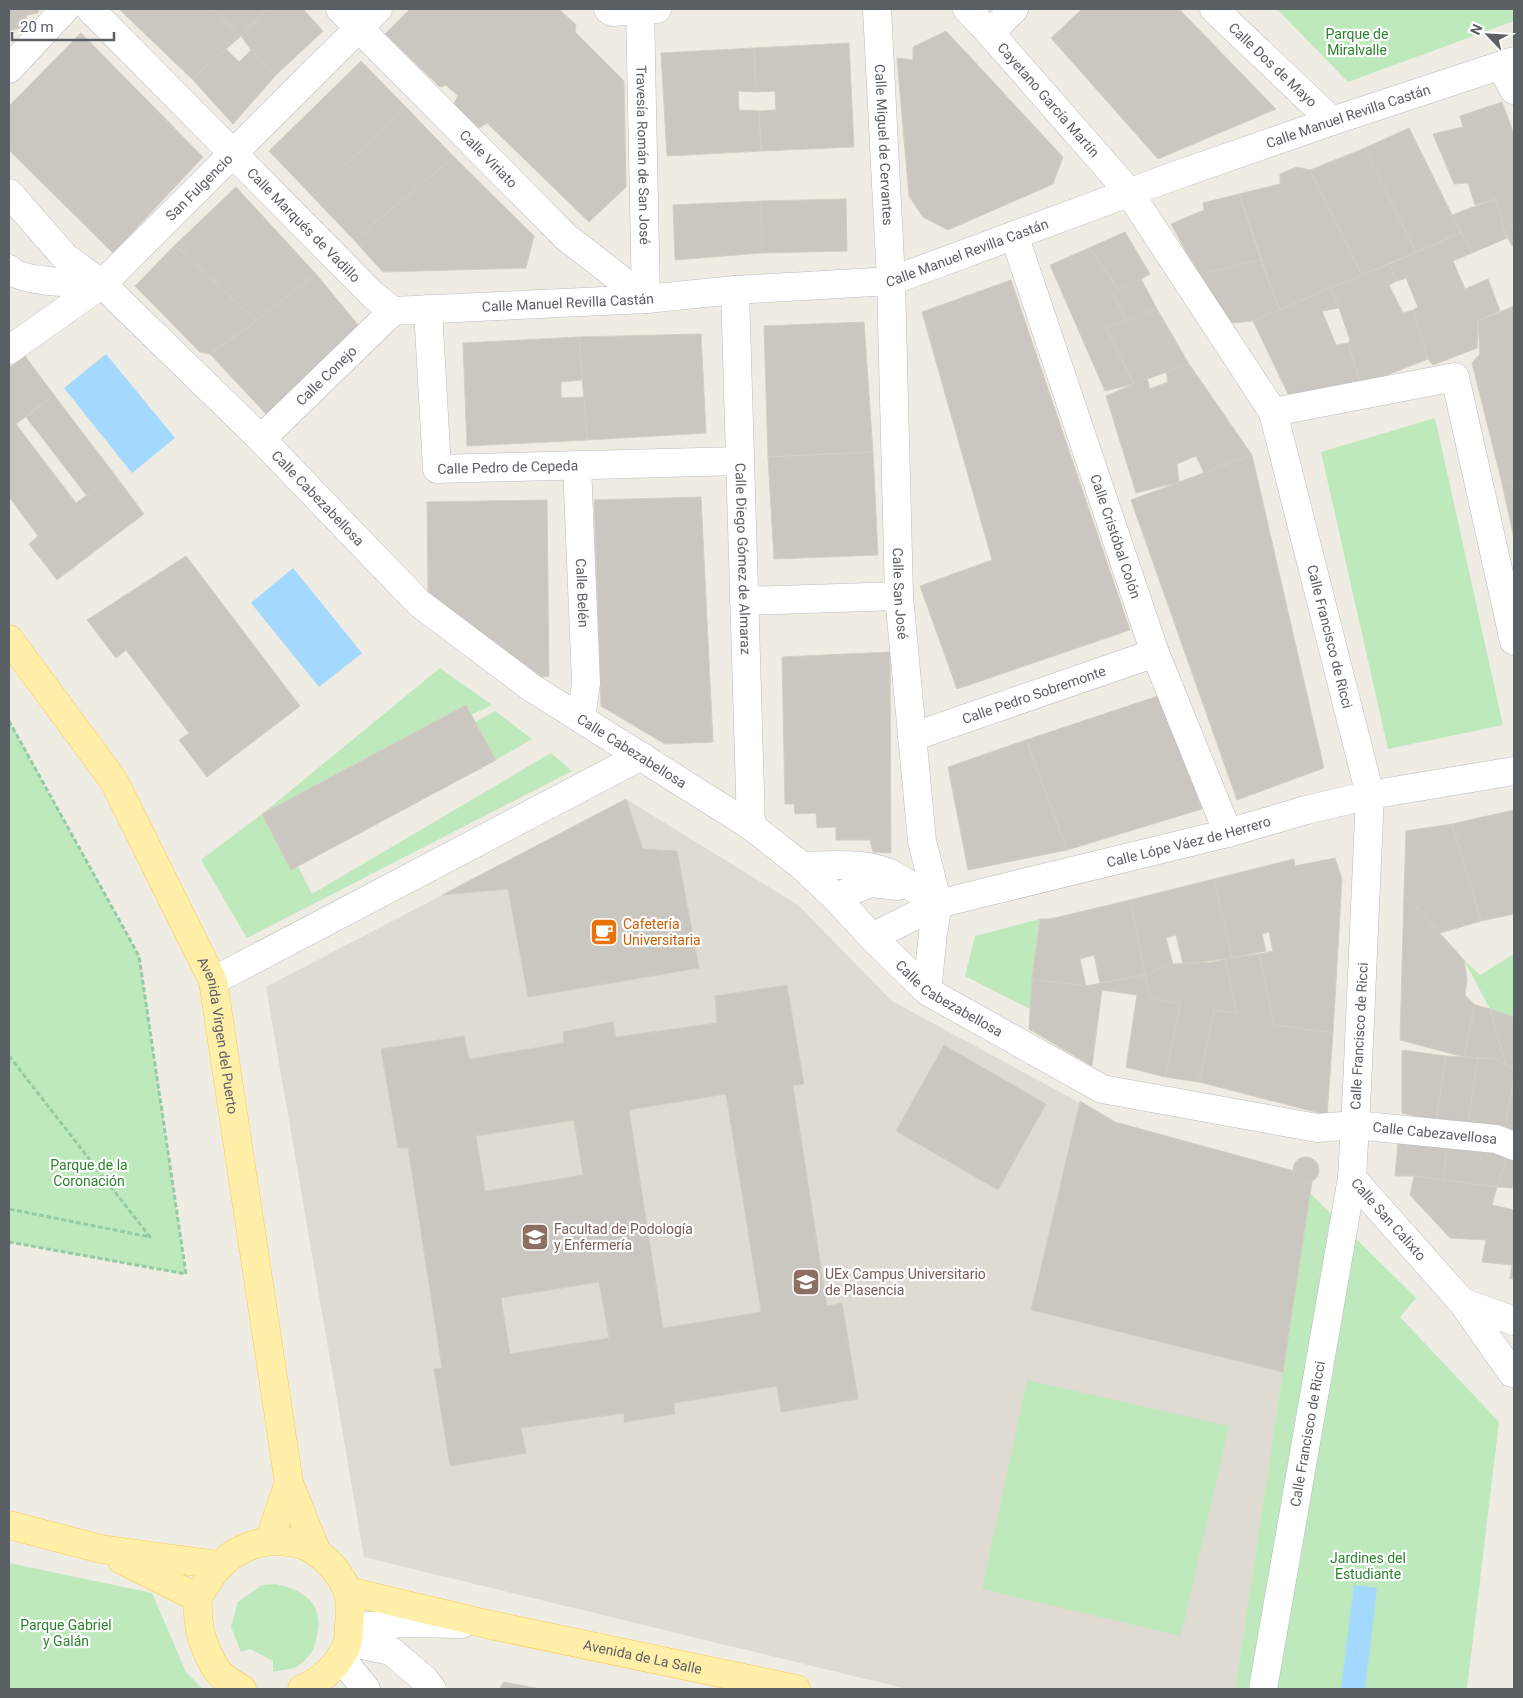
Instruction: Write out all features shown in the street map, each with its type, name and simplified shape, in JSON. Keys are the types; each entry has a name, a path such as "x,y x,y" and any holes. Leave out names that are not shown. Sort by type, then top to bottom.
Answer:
{"main road":[{"name":"Avenida Virgen del Puerto","path":"9,639 114,781 214,981 289,1483 316,1553"},
{"name":"Avenida Virgen del Puerto","path":"269,1541 289,1483"},
{"path":"9,1525 101,1549 218,1565"},
{"path":"242,1689 227,1681 213,1666 200,1633 198,1598 218,1565 254,1544 269,1541 307,1546 324,1558 336,1571 348,1592 352,1605 346,1642 326,1674 311,1686 302,1689"},
{"path":"101,1549 198,1598"},
{"name":"Avenida de La Salle","path":"348,1592 491,1625 796,1689"}],"street":[{"path":"10,65 65,9"},
{"name":"Calle Marqués de Vadillo","path":"90,9 373,295 392,311"},
{"path":"608,9 612,12 649,10"},
{"name":"Calle Miguel de Cervantes","path":"878,9 891,281"},
{"name":"Cayetano García Martín","path":"967,9 1129,192"},
{"path":"990,33 1014,9"},
{"name":"Calle Dos de Mayo","path":"1214,9 1332,121"},
{"name":"Travesía Román de San José","path":"646,299 649,10"},
{"name":"San Fulgencio","path":"9,350 102,284 233,153 359,15"},
{"name":"Calle Viriato","path":"359,15 566,237 646,299"},
{"path":"1508,64 1514,90"},
{"name":"Calle Manuel Revilla Castán","path":"392,311 646,299 735,290 891,281 1129,192 1332,121 1508,64"},
{"name":"Calle Francisco de Ricci","path":"1129,192 1273,412 1370,795 1355,1125"},
{"name":"Calle Cabezabellosa","path":"9,194 65,257 102,284 260,439 419,604 532,688 751,826 802,866 927,991 1102,1089 1317,1128 1355,1125"},
{"name":"Calle Cristóbal Colón","path":"1014,235 1155,653 1228,833"},
{"path":"9,269 39,280 102,284"},
{"name":"Calle San José","path":"891,281 899,596 922,841 935,903"},
{"name":"Calle Diego Gómez de Almaraz","path":"735,290 751,826"},
{"name":"Calle Pedro de Cepeda","path":"428,309 437,469 740,460"},
{"name":"Calle Conejo","path":"260,439 392,311"},
{"path":"1273,412 1455,377 1514,641"},
{"name":"Calle Belén","path":"578,465 586,683 581,718"},
{"path":"744,601 899,596"},
{"name":"Calle Pedro Sobremonte","path":"912,736 1155,653"},
{"path":"214,981 641,756"},
{"name":"Calle Lópe Váez de Herrero","path":"872,937 935,903 1228,833 1306,810 1370,795 1514,770"},
{"path":"802,866 866,866 896,876 935,903"},
{"path":"835,897 871,883 896,885 935,903"},
{"path":"927,991 935,903"},
{"name":"Calle Cabezavellosa","path":"1355,1125 1496,1139 1514,1146"},
{"name":"Calle San Calixto","path":"1355,1125 1352,1178 1462,1302 1514,1368"},
{"name":"Calle Francisco de Ricci","path":"1263,1689 1352,1178"},
{"name":"Calle San Calixto","path":"1462,1302 1514,1321"},
{"name":"Avenida de La Salle","path":"346,1642 404,1623 491,1625"},
{"path":"346,1642 366,1689"},
{"path":"346,1642 391,1651 425,1680 432,1689"}],"path":[{"path":"9,721 139,956 186,1274 9,1242"},
{"path":"9,1056 150,1236 9,1209"}],"shaded area":[{"name":"UEx Campus Universitario de Plasencia","path":"626,799 798,905 892,1001 1115,1122 1294,1171 1300,1181 1312,1182 1235,1689 907,1689 364,1557 266,987"}],"green space":[{"name":"Parque de Miralvalle","path":"1277,9 1514,9 1514,21 1348,82"},
{"path":"1435,418 1503,725 1388,749 1321,452"},
{"path":"440,668 492,705 471,715 466,705 262,814"},
{"path":"495,711 532,739 496,760 475,722"},
{"name":"Parque de la Coronación","path":"9,721 139,956 186,1274 9,1242"},
{"path":"551,753 572,771 247,938 201,860 262,814 291,869 298,866 312,894"},
{"path":"1040,919 1030,1009 965,976 975,936"},
{"path":"1514,954 1514,1017 1490,1009 1464,960 1480,975"},
{"name":"Jardines del Estudiante","path":"1310,1193 1416,1298 1400,1317 1499,1422 1467,1689 1235,1689"},
{"path":"1027,1380 1229,1426 1181,1636 982,1589"},
{"name":"Parque Gabriel y Galán","path":"9,1563 152,1593 186,1672 203,1689 9,1689"},
{"path":"276,1584 288,1587 307,1597 317,1611 318,1631 312,1650 302,1663 290,1669 273,1672 273,1661 250,1649 241,1652 231,1627 238,1602 262,1585"}],"water":[{"path":"106,354 175,438 132,473 64,388"},
{"path":"293,568 362,653 319,687 251,603"},
{"path":"1354,1585 1377,1588 1365,1689 1341,1689"}],"building":[{"path":"9,9 38,9 38,13 27,15 24,27 9,31"},
{"path":"119,9 213,9 241,36 192,79"},
{"path":"213,9 267,9 241,36"},
{"path":"267,9 303,9 323,31 276,75 251,50 241,36"},
{"path":"410,9 559,9 576,25 575,32 624,81 626,187 589,222 487,123 479,128 453,105 458,96 446,85 440,87 385,34"},
{"path":"1082,9 1179,9 1276,109 1158,159 1051,38"},
{"path":"946,31 1063,157 1053,184 948,230 923,217 909,196 897,58 913,60 913,47"},
{"path":"81,33 203,157 113,253 9,150 9,106"},
{"path":"849,43 854,147 761,151 759,111 776,110 775,91 756,92 754,48"},
{"path":"754,48 756,92 738,91 739,110 759,111 761,151 667,156 661,53"},
{"path":"226,49 239,62 251,50 276,75 233,124 192,79"},
{"path":"361,61 405,106 313,197 269,151"},
{"path":"1502,102 1514,134 1514,224 1504,230 1495,199 1475,205 1468,183 1454,184 1433,134 1463,127 1460,116"},
{"path":"405,106 454,157 354,240 313,197"},
{"path":"1409,128 1461,233 1416,252 1365,148"},
{"path":"1365,148 1416,252 1362,275 1310,170"},
{"path":"454,157 534,236 526,268 383,272 354,240"},
{"path":"1297,167 1310,170 1362,275 1279,310 1239,194 1280,184 1280,174"},
{"path":"236,187 316,274 256,321 175,245"},
{"path":"1239,194 1261,259 1199,275 1171,224 1204,210 1203,203"},
{"path":"846,199 847,251 762,253 761,201"},
{"path":"1495,199 1507,238 1472,253 1452,215"},
{"path":"761,201 762,253 675,260 673,205"},
{"path":"1514,224 1514,246 1512,246 1504,230"},
{"path":"1125,232 1150,274 1120,291 1089,248"},
{"path":"1461,233 1472,253 1453,261 1465,289 1488,279 1500,311 1478,321 1477,348 1433,365 1428,359 1413,310 1418,307 1406,278 1397,281 1389,264"},
{"path":"175,245 256,321 210,354 200,352 135,286"},
{"path":"1089,248 1120,291 1113,293 1127,321 1106,327 1134,384 1105,391 1050,265"},
{"path":"1261,259 1279,310 1253,321 1231,323 1199,275"},
{"path":"1389,264 1397,281 1389,285 1403,313 1413,310 1428,359 1361,385 1348,343 1350,340 1330,288"},
{"path":"316,274 359,326 266,414 210,354"},
{"path":"1141,279 1157,309 1127,321 1113,293"},
{"path":"1011,280 1130,630 957,689 920,586 992,560 922,312"},
{"path":"1330,288 1339,308 1322,311 1336,345 1348,343 1361,385 1289,396 1253,321"},
{"path":"1514,306 1514,480 1502,483 1472,363 1480,354 1478,321"},
{"path":"1157,309 1189,364 1134,384 1106,327"},
{"path":"864,322 873,452 768,457 764,326"},
{"path":"701,334 706,433 587,440 579,337"},
{"path":"579,337 582,380 561,382 561,398 584,397 587,440 467,446 463,343"},
{"path":"25,356 54,395 16,424 76,503 115,475 144,514 57,580 29,544 38,536 9,497 9,368"},
{"path":"1189,364 1252,455 1204,473 1196,456 1177,464 1179,482 1136,493 1106,396 1147,378 1150,389 1168,382 1166,372"},
{"path":"54,395 115,475 87,496 26,417"},
{"path":"873,452 878,555 774,559 768,457"},
{"path":"1252,455 1324,768 1237,800 1131,500"},
{"path":"1514,480 1514,539 1502,483"},
{"path":"701,497 713,742 665,744 601,706 594,500"},
{"path":"547,500 549,676 540,677 428,594 427,502"},
{"path":"186,556 300,706 207,777 179,740 189,733 126,650 116,658 87,620"},
{"path":"890,652 891,853 873,852 870,840 836,840 836,827 817,828 816,813 795,814 794,804 785,804 782,657"},
{"path":"1161,695 1202,809 1067,850 1026,740"},
{"path":"466,705 496,760 291,870 262,814"},
{"path":"1026,740 1067,850 968,870 948,767"},
{"name":"Cafetería Universitaria","path":"626,799 643,849 677,851 699,968 528,997 508,889 442,895"},
{"path":"1514,810 1514,914 1481,921 1452,824"},
{"path":"1452,824 1481,921 1440,933 1404,893 1406,831"},
{"path":"1335,858 1342,879 1333,1033 1274,1025 1259,954 1273,951 1269,932 1262,934 1266,951 1225,959 1214,879 1294,859 1295,866"},
{"path":"1214,879 1232,958 1183,964 1176,935 1166,938 1173,964 1145,975 1130,900"},
{"path":"1404,893 1464,960 1467,979 1465,995 1475,1005 1464,1057 1400,1040"},
{"path":"1130,900 1145,975 1100,983 1094,955 1080,959 1086,986 1032,979 1040,919 1050,919"},
{"path":"1259,954 1274,1025 1333,1033 1327,1115 1199,1082 1214,1010 1237,1013 1225,959"},
{"path":"1225,959 1237,1013 1214,1010 1199,1082 1165,1077 1180,1005 1151,997 1145,975 1173,964 1213,962"},
{"path":"1145,975 1151,997 1180,1005 1165,1077 1126,1067 1137,995 1086,986"},
{"path":"1032,979 1102,990 1092,1066 1029,1029"},
{"name":"Facultad de Podología y Enfermería","path":"787,985 804,1084 793,1086 827,1306 842,1303 858,1399 781,1412 777,1386 674,1403 675,1414 624,1422 624,1413 521,1428 526,1453 450,1466 434,1369 442,1368 408,1148 398,1148 381,1049 464,1036 469,1059 564,1043 563,1032 613,1022 616,1037 717,1023 715,996","holes":["726,1094 761,1312 663,1328 629,1110","574,1120 583,1175 485,1191 476,1136","599,1282 609,1338 510,1354 501,1298"]},
{"path":"1475,1005 1490,1009 1506,1065 1498,1059 1464,1057"},
{"path":"1490,1009 1514,1017 1514,1068 1506,1065"},
{"path":"944,1045 1046,1104 998,1190 896,1131"},
{"path":"1402,1050 1446,1056 1436,1121 1402,1113"},
{"path":"1446,1056 1478,1058 1468,1123 1436,1121"},
{"path":"1478,1058 1498,1059 1514,1068 1514,1078 1505,1127 1468,1123"},
{"path":"1514,1086 1514,1132 1505,1127"},
{"path":"1080,1101 1115,1122 1294,1171 1300,1181 1312,1182 1283,1372 1031,1310"},
{"path":"1398,1143 1447,1147 1443,1180 1414,1176 1395,1176"},
{"path":"1447,1147 1508,1155 1497,1187 1443,1180"},
{"path":"1508,1155 1514,1157 1514,1188 1497,1187"},
{"path":"1306,1157 1315,1161 1319,1170 1315,1179 1306,1183 1297,1179 1293,1170 1297,1161"},
{"path":"1414,1176 1497,1187 1492,1205 1514,1210 1514,1279 1510,1279 1512,1265 1482,1262 1486,1240 1450,1238 1410,1195"},
{"path":"504,1682 541,1689 499,1689"}],"place":[{"name":"Cafetería Universitaria","path":"604,932"},
{"name":"Facultad de Podología y Enfermería","path":"535,1237"},
{"name":"UEx Campus Universitario de Plasencia","path":"806,1282"}]}
